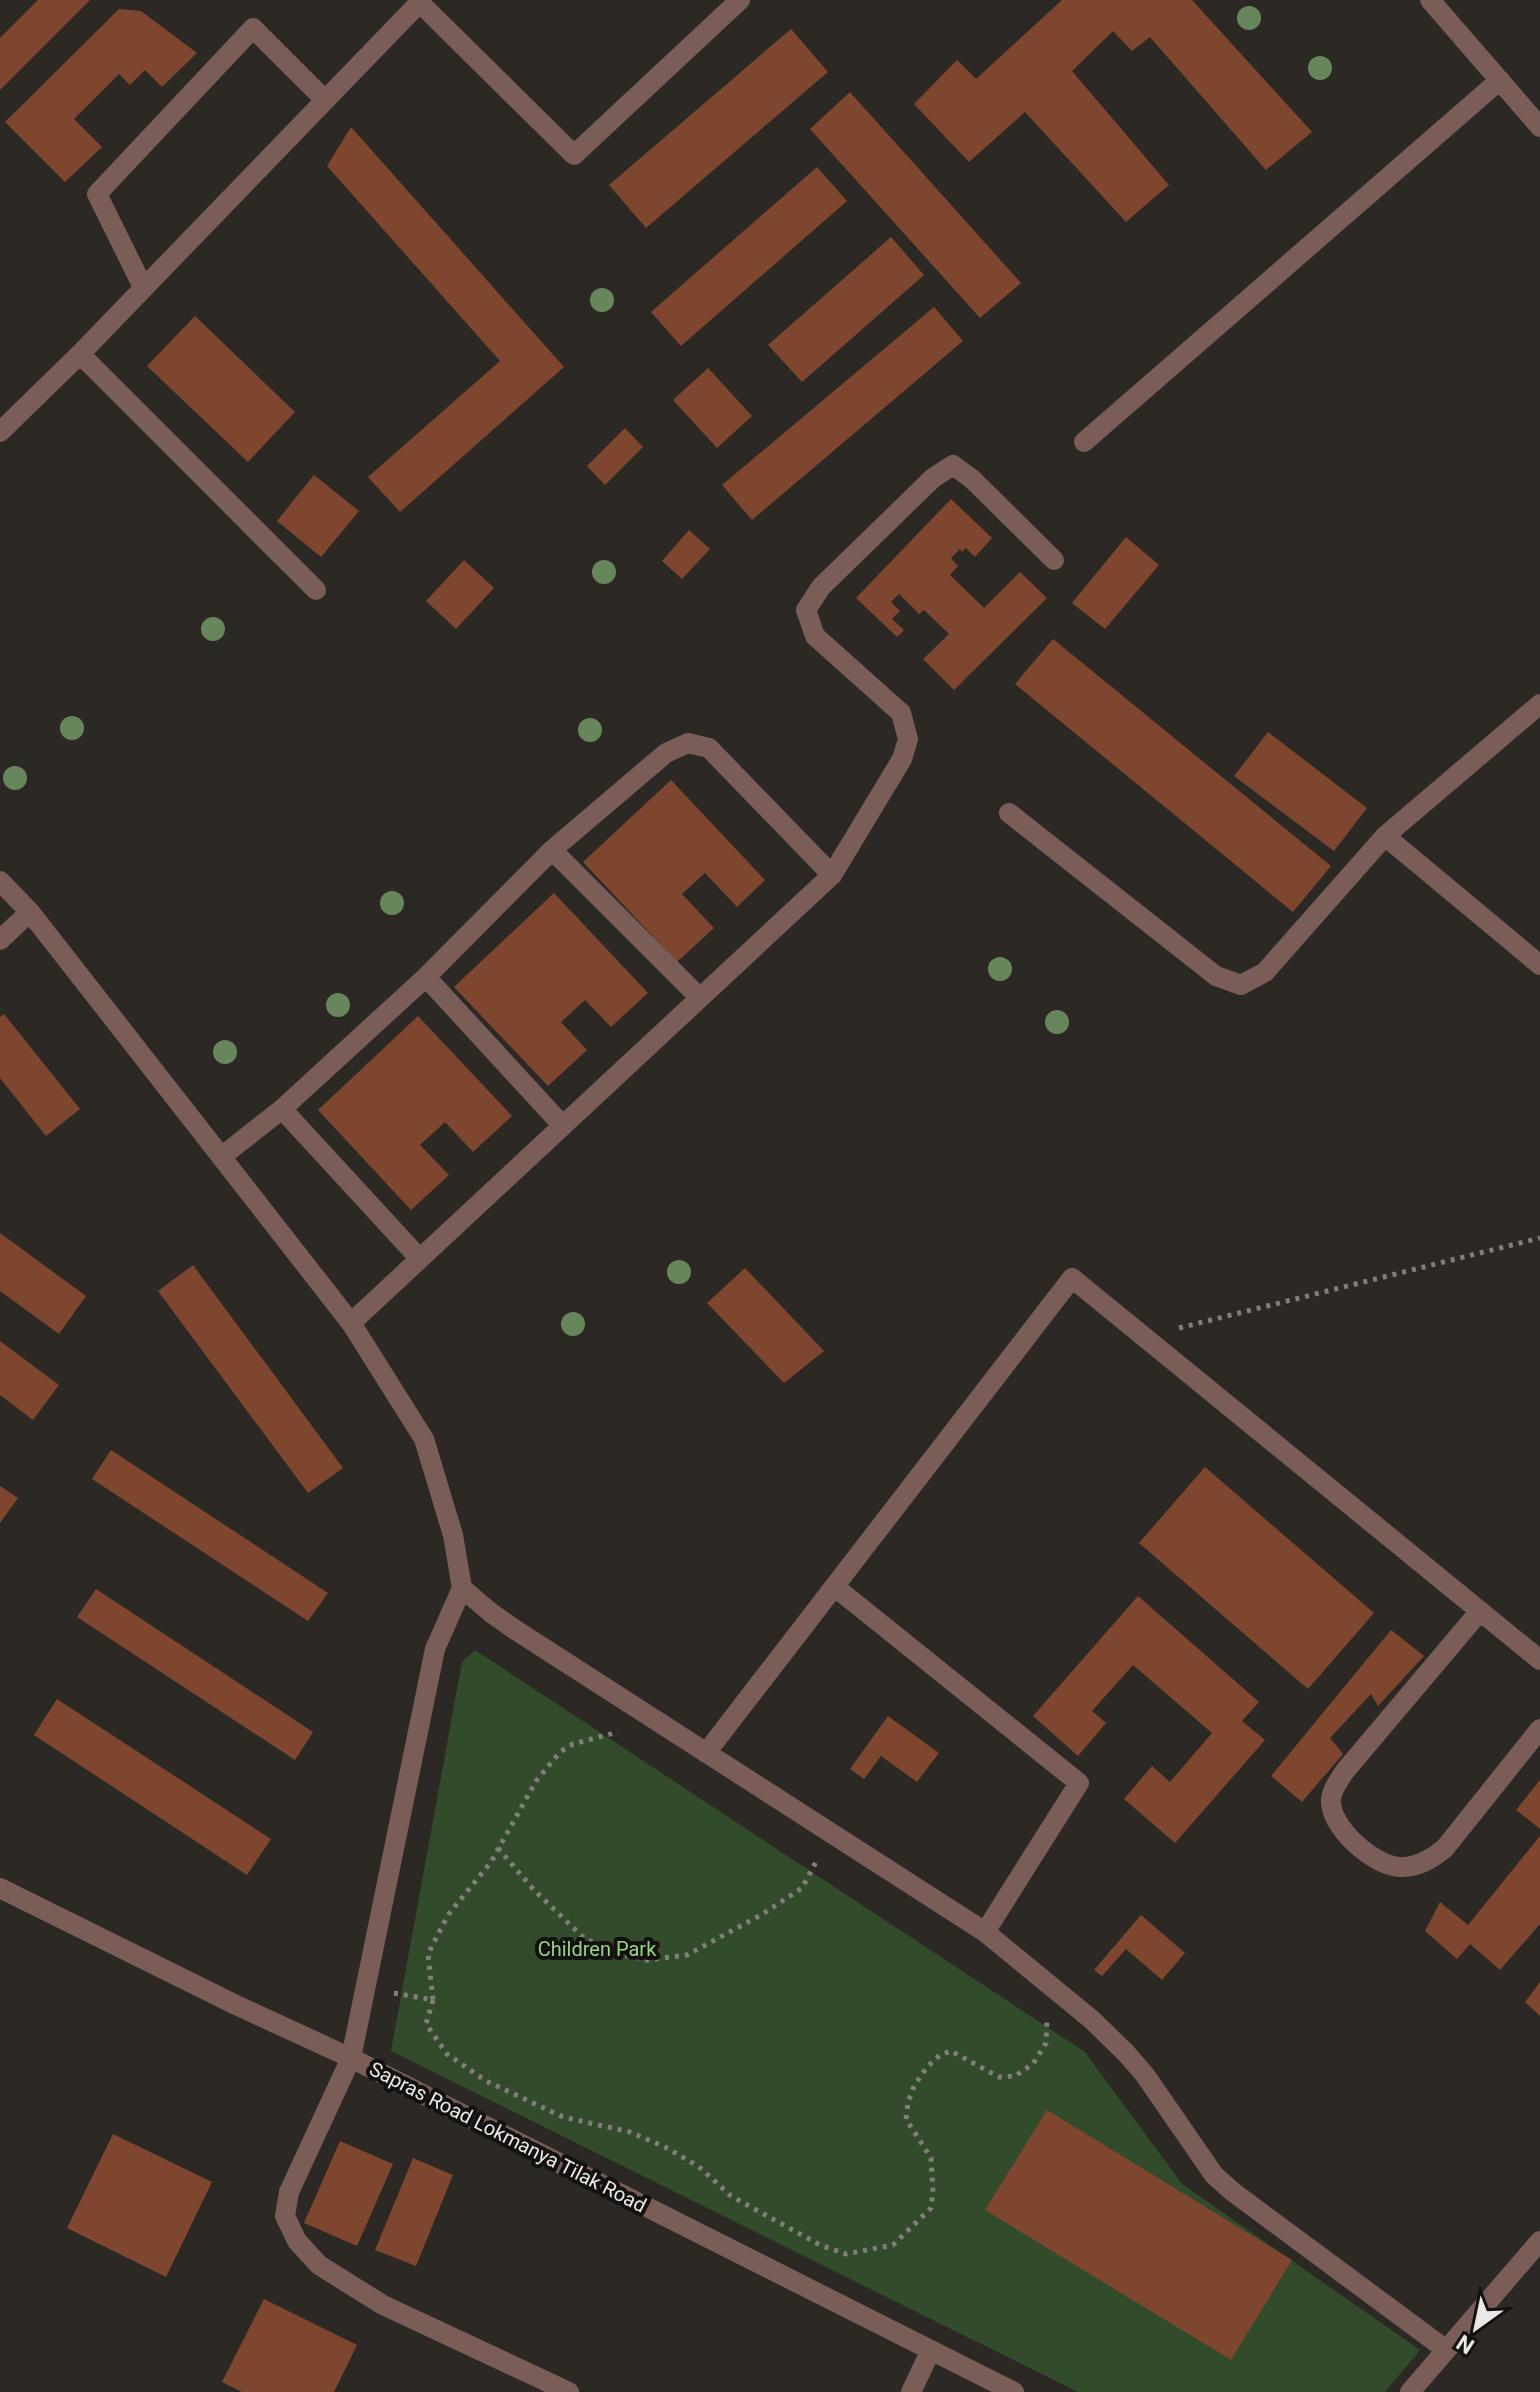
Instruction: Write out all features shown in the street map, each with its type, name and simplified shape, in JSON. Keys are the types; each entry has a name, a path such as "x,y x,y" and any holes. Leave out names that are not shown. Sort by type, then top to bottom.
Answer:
{"street":[{"path":"0,432 80,354 421,1 574,155 740,0"},
{"path":"1430,0 1540,127"},
{"path":"143,287 97,194 253,28 325,100"},
{"path":"1084,442 1500,80"},
{"path":"80,354 316,590"},
{"path":"351,1323 832,875 902,759 908,739 901,713 815,636 806,610 821,587 933,478 953,465 972,479 1054,560"},
{"path":"1009,813 1216,976 1241,985 1265,972 1385,836 1540,704"},
{"path":"221,1157 282,1109 426,977 552,850 666,753 688,743 709,748 832,875"},
{"path":"1385,836 1540,965"},
{"path":"552,850 700,998"},
{"path":"0,881 30,912 351,1323 424,1439 453,1535 462,1588 435,1649 351,2058 289,2192 285,2216 297,2241 319,2265 383,2305 569,2392"},
{"path":"0,940 30,912"},
{"path":"426,977 563,1126"},
{"path":"282,1109 420,1259"},
{"path":"706,1753 1072,1278 1540,1660"},
{"path":"835,1587 1079,1783 985,1932"},
{"path":"462,1588 514,1629 985,1932 1091,2019 1126,2053 1145,2075 1214,2175 1445,2349"},
{"path":"1480,1611 1345,1771 1331,1799 1333,1814 1341,1828 1381,1862 1398,1867 1423,1863 1445,1848 1540,1729"},
{"name":"Sapras Road Lokmanya Tilak Road","path":"0,1888 351,2058 1014,2392"},
{"path":"1410,2392 1540,2241"},
{"path":"911,2392 931,2350"}],"path":[{"path":"1143,1337 1540,1238"},
{"path":"629,1737 616,1731 573,1744 560,1752 536,1781 491,1862 448,1915 428,1954 433,2000 426,2024 447,2054 486,2081 563,2117 630,2132 665,2147 698,2166 731,2196 820,2245 846,2254 893,2245 931,2208 931,2158 906,2119 914,2086 927,2067 940,2055 951,2051 999,2077 1015,2076 1033,2064 1046,2043 1047,2014"},
{"path":"498,1848 534,1890 585,1939 618,1954 647,1960 687,1955 761,1915 802,1888 819,1855 826,1859"},
{"path":"366,1987 433,2000"}],"green space":[{"name":"Children Park","path":"475,1650 1085,2052 1182,2184 1420,2350 1385,2392 1078,2392 391,2051 462,1662"}],"building":[{"path":"38,0 90,0 0,90 0,38"},
{"path":"1062,0 1192,0 1312,132 1266,170 1150,37 1132,51 1113,31 1072,71 1169,185 1126,222 1025,112 969,162 914,104 957,60 976,79"},
{"path":"119,9 141,11 197,53 162,87 145,70 130,85 119,74 74,119 102,147 65,182 5,122"},
{"path":"791,29 828,72 646,228 609,185"},
{"path":"850,92 1021,283 980,318 810,129"},
{"path":"351,127 564,367 400,512 368,477 500,361 327,166"},
{"path":"817,167 847,201 681,346 651,312"},
{"path":"891,237 924,275 802,382 768,345"},
{"path":"934,307 963,341 752,520 722,485"},
{"path":"195,316 295,412 248,462 147,366"},
{"path":"708,368 752,416 717,448 673,400"},
{"path":"625,428 643,447 605,485 587,466"},
{"path":"314,475 359,511 321,557 277,521"},
{"path":"951,499 992,538 975,557 966,548 962,552 960,549 951,558 958,566 950,575 984,608 1020,572 1047,598 954,690 923,659 949,634 924,610 919,614 899,594 891,602 900,611 892,619 904,630 897,637 856,598"},
{"path":"689,530 710,549 682,579 662,561"},
{"path":"1126,537 1159,565 1105,629 1072,603"},
{"path":"464,560 494,588 456,629 426,601"},
{"path":"1053,639 1331,866 1293,912 1015,684"},
{"path":"1268,732 1367,808 1334,851 1234,776"},
{"path":"671,780 765,880 737,907 705,873 682,894 714,928 677,962 583,862"},
{"path":"554,893 648,993 611,1027 585,1000 561,1022 587,1050 548,1086 454,987"},
{"path":"4,1014 80,1109 46,1136 0,1078 0,1017"},
{"path":"418,1016 512,1116 473,1152 445,1122 420,1145 449,1175 411,1210 318,1110"},
{"path":"0,1233 86,1296 59,1334 0,1291"},
{"path":"193,1265 343,1468 308,1493 158,1291"},
{"path":"745,1268 824,1351 784,1383 707,1303"},
{"path":"0,1341 59,1385 33,1420 0,1395"},
{"path":"111,1450 328,1593 308,1621 92,1479"},
{"path":"1205,1467 1374,1613 1308,1689 1139,1543"},
{"path":"0,1486 18,1498 0,1523"},
{"path":"96,1589 313,1732 295,1760 77,1617"},
{"path":"1138,1596 1259,1702 1242,1721 1265,1740 1175,1843 1124,1799 1152,1766 1170,1782 1212,1733 1133,1665 1092,1711 1106,1723 1078,1756 1033,1716"},
{"path":"1391,1630 1424,1656 1378,1706 1371,1694 1330,1738 1343,1754 1302,1802 1271,1776"},
{"path":"57,1699 271,1839 247,1875 34,1735"},
{"path":"888,1716 939,1753 917,1782 881,1756 864,1779 850,1769"},
{"path":"1540,1780 1540,1829 1516,1810"},
{"path":"1540,1836 1540,1924 1500,1970 1470,1944 1457,1959 1425,1931 1440,1902 1468,1925"},
{"path":"1141,1915 1185,1953 1162,1980 1126,1949 1102,1976 1094,1970"},
{"path":"1540,1982 1540,2016 1525,2002"},
{"path":"1047,2110 1292,2260 1231,2360 985,2210"},
{"path":"113,2134 212,2182 166,2277 67,2228"},
{"path":"340,2141 393,2164 357,2246 304,2223"},
{"path":"413,2158 453,2175 416,2266 375,2250"},
{"path":"264,2299 357,2345 334,2392 242,2392 222,2382"}]}
